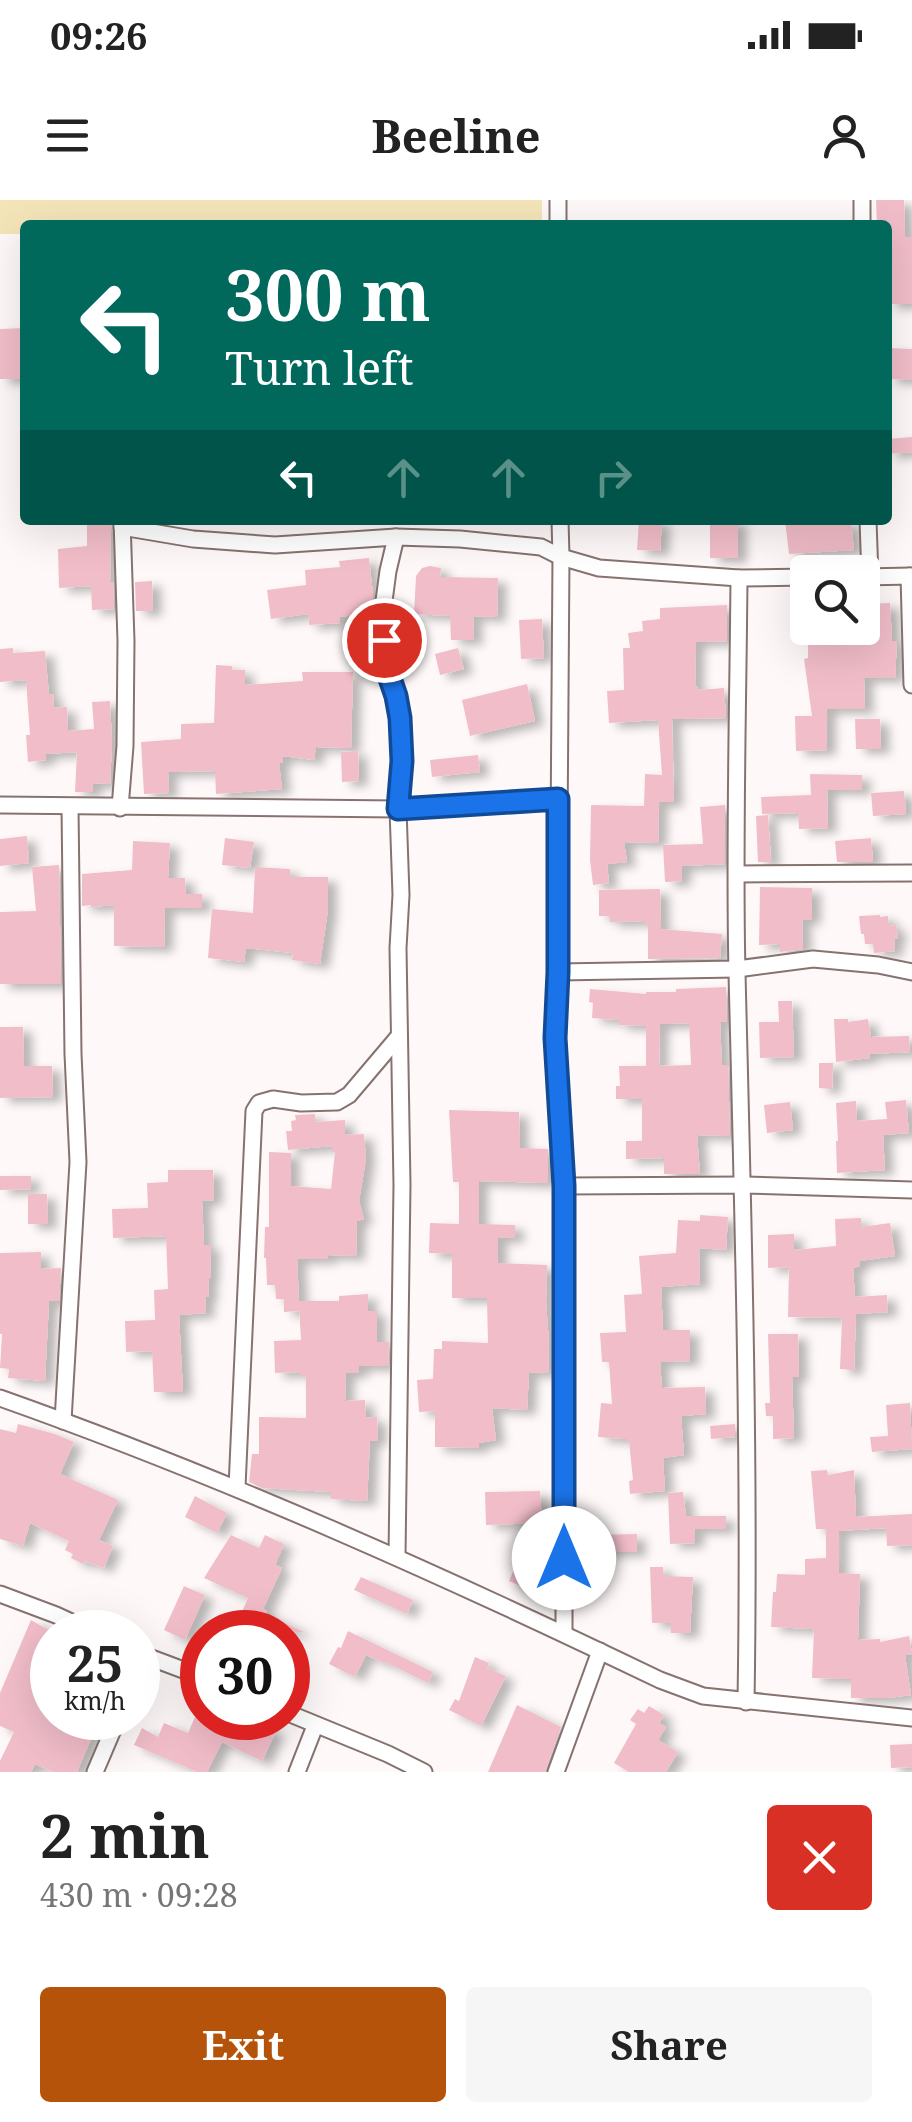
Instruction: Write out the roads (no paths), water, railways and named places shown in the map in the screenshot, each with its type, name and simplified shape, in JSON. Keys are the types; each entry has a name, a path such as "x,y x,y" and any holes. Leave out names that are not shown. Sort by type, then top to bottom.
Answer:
{"street":[{"path":"120,808 126,746 122,525"},
{"path":"127,525 193,539 275,544 396,537 460,539 540,547 599,568 738,578 790,577"},
{"path":"560,525 555,1038 564,1186 564,1633"},
{"path":"867,555 868,525"},
{"path":"396,537 382,616 385,664 400,718 402,761 398,809 402,1185 397,1556"},
{"path":"880,577 910,576 912,684"},
{"path":"738,578 737,969 744,1184 746,1702"},
{"path":"0,805 398,809 558,799"},
{"path":"63,1421 78,1162 70,806"},
{"path":"737,874 912,873"},
{"path":"558,972 737,969 813,958 912,972"},
{"path":"237,1487 254,1111 259,1103 272,1099 337,1102 349,1095 399,1036"},
{"path":"564,1186 744,1184 912,1190"},
{"path":"0,1398 237,1487 703,1696 912,1717"},
{"path":"0,1594 43,1610"},
{"path":"556,1772 600,1651"},
{"path":"310,1724 424,1772"},
{"path":"296,1772 315,1726"},
{"path":"95,1772 109,1740"}]}
